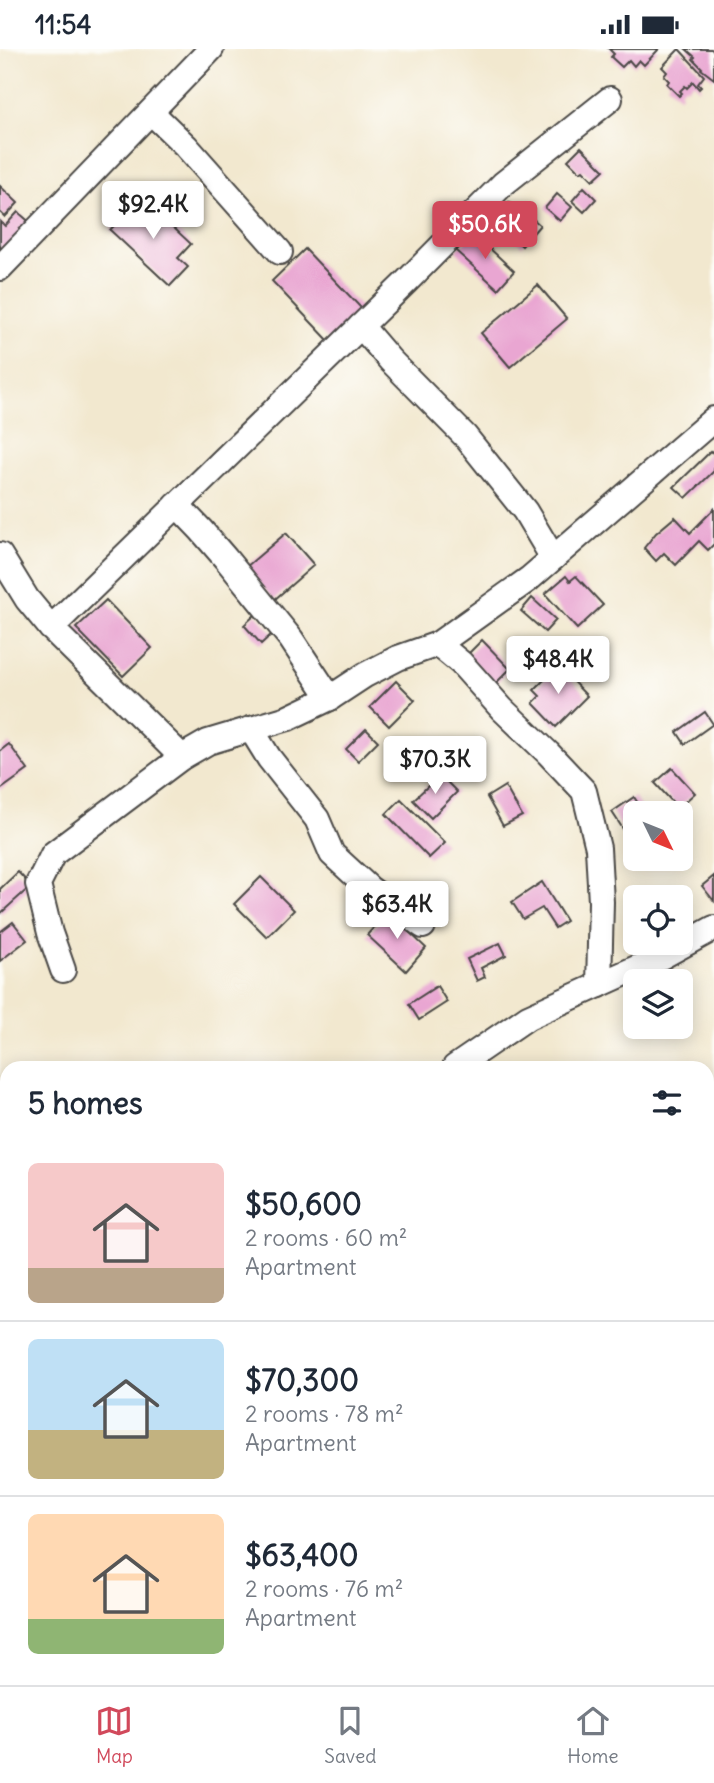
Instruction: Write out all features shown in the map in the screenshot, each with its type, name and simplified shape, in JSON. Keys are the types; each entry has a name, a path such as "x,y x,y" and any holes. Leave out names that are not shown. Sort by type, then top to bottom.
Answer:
{"street":[{"path":"0,268 211,49"},
{"path":"51,628 503,184 610,99"},
{"path":"151,111 186,146 279,252"},
{"path":"361,326 390,360 465,436 525,512 553,558"},
{"path":"63,970 50,933 38,884 53,854 182,757 208,742 288,718 330,698 398,658 438,644 529,579 714,419"},
{"path":"177,505 226,559 291,639 330,698"},
{"path":"0,555 27,599 51,628 182,757"},
{"path":"438,644 461,663 502,709 584,791 598,848 601,902 599,985"},
{"path":"251,729 269,758 317,819 332,854 370,889 423,926"},
{"path":"464,1061 528,1017 663,956 714,928"}],"building":[{"path":"609,49 659,49 644,65 639,60 634,66 629,60 622,67 611,57 614,54"},
{"path":"679,49 704,76 698,84 701,87 699,89 693,82 680,91 682,93 679,96 667,84 669,81 664,76 667,72 662,67"},
{"path":"686,49 714,51 714,79 701,69 693,59 695,57"},
{"path":"581,147 604,170 593,180 568,160"},
{"path":"0,186 18,203 5,217 0,212"},
{"path":"584,187 596,199 584,212 572,201"},
{"path":"557,194 572,207 560,221 545,208"},
{"path":"141,197 191,244 178,258 188,267 170,286 110,230"},
{"path":"509,202 540,225 522,246 493,220"},
{"path":"18,212 34,226 0,251 0,221 5,226"},
{"path":"473,233 514,271 498,289 456,251"},
{"path":"305,249 362,309 329,341 272,281"},
{"path":"538,285 567,319 510,367 481,333"},
{"path":"711,451 714,454 714,471 686,498 674,487"},
{"path":"714,509 714,544 708,550 699,541 676,565 664,553 656,561 644,548 656,533 675,517 690,533"},
{"path":"286,533 314,565 274,600 246,567"},
{"path":"566,576 570,581 576,576 603,605 577,629 545,594"},
{"path":"532,598 556,620 545,632 521,611"},
{"path":"106,600 152,648 123,676 76,628"},
{"path":"256,614 273,633 261,644 244,625"},
{"path":"482,640 510,669 495,684 467,655"},
{"path":"558,666 587,696 556,727 533,703 540,696 534,690"},
{"path":"396,681 415,700 389,726 370,707"},
{"path":"705,712 713,724 685,744 677,732"},
{"path":"366,729 378,741 358,761 346,749"},
{"path":"9,744 28,770 0,790 0,751"},
{"path":"672,768 695,793 686,801 672,801 655,783"},
{"path":"440,775 457,792 431,818 413,800"},
{"path":"505,786 522,816 503,826 487,797"},
{"path":"401,799 445,843 429,858 386,814"},
{"path":"623,804 623,829 612,812"},
{"path":"18,872 31,886 0,914 0,889"},
{"path":"714,876 714,901 702,886"},
{"path":"261,877 294,910 267,937 234,904"},
{"path":"542,882 566,921 555,928 542,908 523,919 512,902"},
{"path":"388,912 426,948 406,971 367,935"},
{"path":"13,922 27,940 0,961 0,932"},
{"path":"500,943 506,955 481,968 485,977 477,981 467,959"},
{"path":"437,986 447,1002 419,1020 409,1004"}]}
